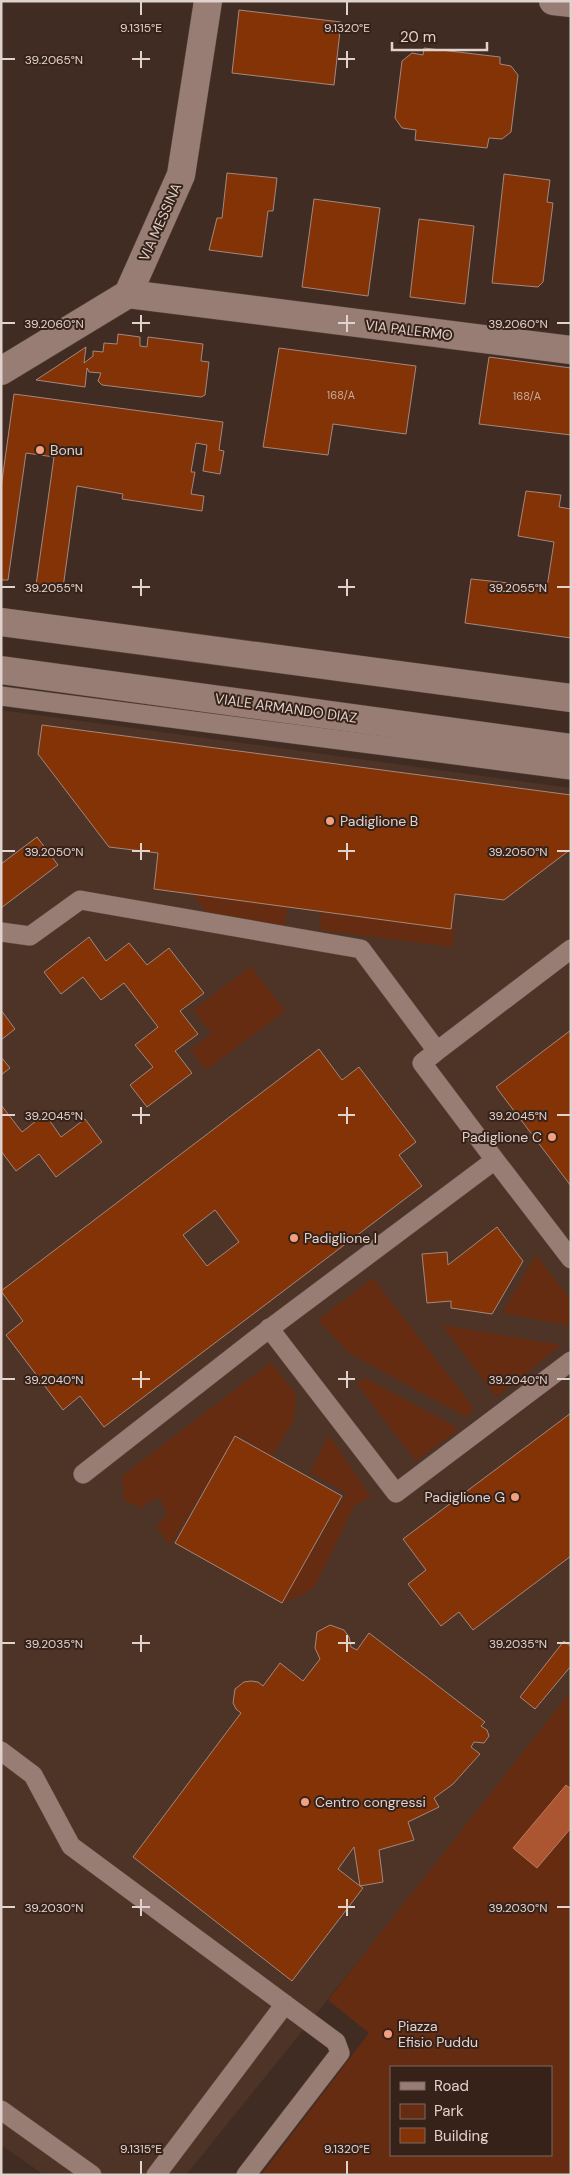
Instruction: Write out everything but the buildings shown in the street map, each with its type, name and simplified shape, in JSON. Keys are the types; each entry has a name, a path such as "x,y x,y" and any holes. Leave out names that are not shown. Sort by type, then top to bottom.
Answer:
{"main road":[{"name":"VIA MESSINA","path":"128,294 182,176 208,1"},
{"path":"553,1 571,3"},
{"name":"VIA PALERMO","path":"128,294 571,350"},
{"path":"1,371 128,294"},
{"path":"1,622 571,698"},
{"name":"VIALE ARMANDO DIAZ","path":"1,670 571,748"}],"lane":[{"name":"VIALE ARMANDO DIAZ","path":"1,696 571,770"},
{"path":"1,932 30,936 80,900 361,948 437,1051"},
{"path":"571,949 422,1063 571,1259"},
{"path":"83,1474 269,1328 495,1160"},
{"path":"269,1328 396,1494 571,1361"},
{"path":"1,1751 33,1775 70,1846 336,2042 340,2053 246,2175"},
{"path":"156,2175 285,2004"},
{"path":"1,2110 92,2175"}],"shaded area":[{"path":"1,710 571,788 571,1698 186,2175 44,2175 1,2145"},
{"path":"566,1785 571,1789 571,1828 537,1868 513,1848"}],"green space":[{"path":"189,890 288,905 285,926 209,916"},
{"path":"321,908 455,926 452,947 320,930"},
{"path":"251,966 285,1011 206,1070 191,1050 212,1034 193,1010"},
{"path":"536,1255 571,1300 571,1326 502,1313"},
{"path":"373,1278 474,1408 466,1417 349,1353 318,1320"},
{"path":"442,1325 561,1345 496,1397"},
{"path":"271,1362 296,1395 294,1420 272,1456 237,1435 170,1545 156,1526 167,1515 160,1498 147,1502 144,1509 124,1500 122,1476"},
{"path":"366,1378 459,1429 416,1461 356,1383"},
{"path":"329,1435 371,1497 355,1505 315,1586 306,1593 282,1603 346,1493 310,1472"},
{"path":"571,1691 571,2175 261,2175 369,2033 328,2000"}],"place":[{"name":"Bonu","path":"40,450"},
{"name":"Padiglione B","path":"330,821"},
{"name":"Padiglione C","path":"552,1137"},
{"name":"Padiglione I","path":"294,1238"},
{"name":"Padiglione G","path":"515,1497"},
{"name":"Centro congressi","path":"305,1802"},
{"name":"Piazza Efisio Puddu","path":"388,2034"}]}
